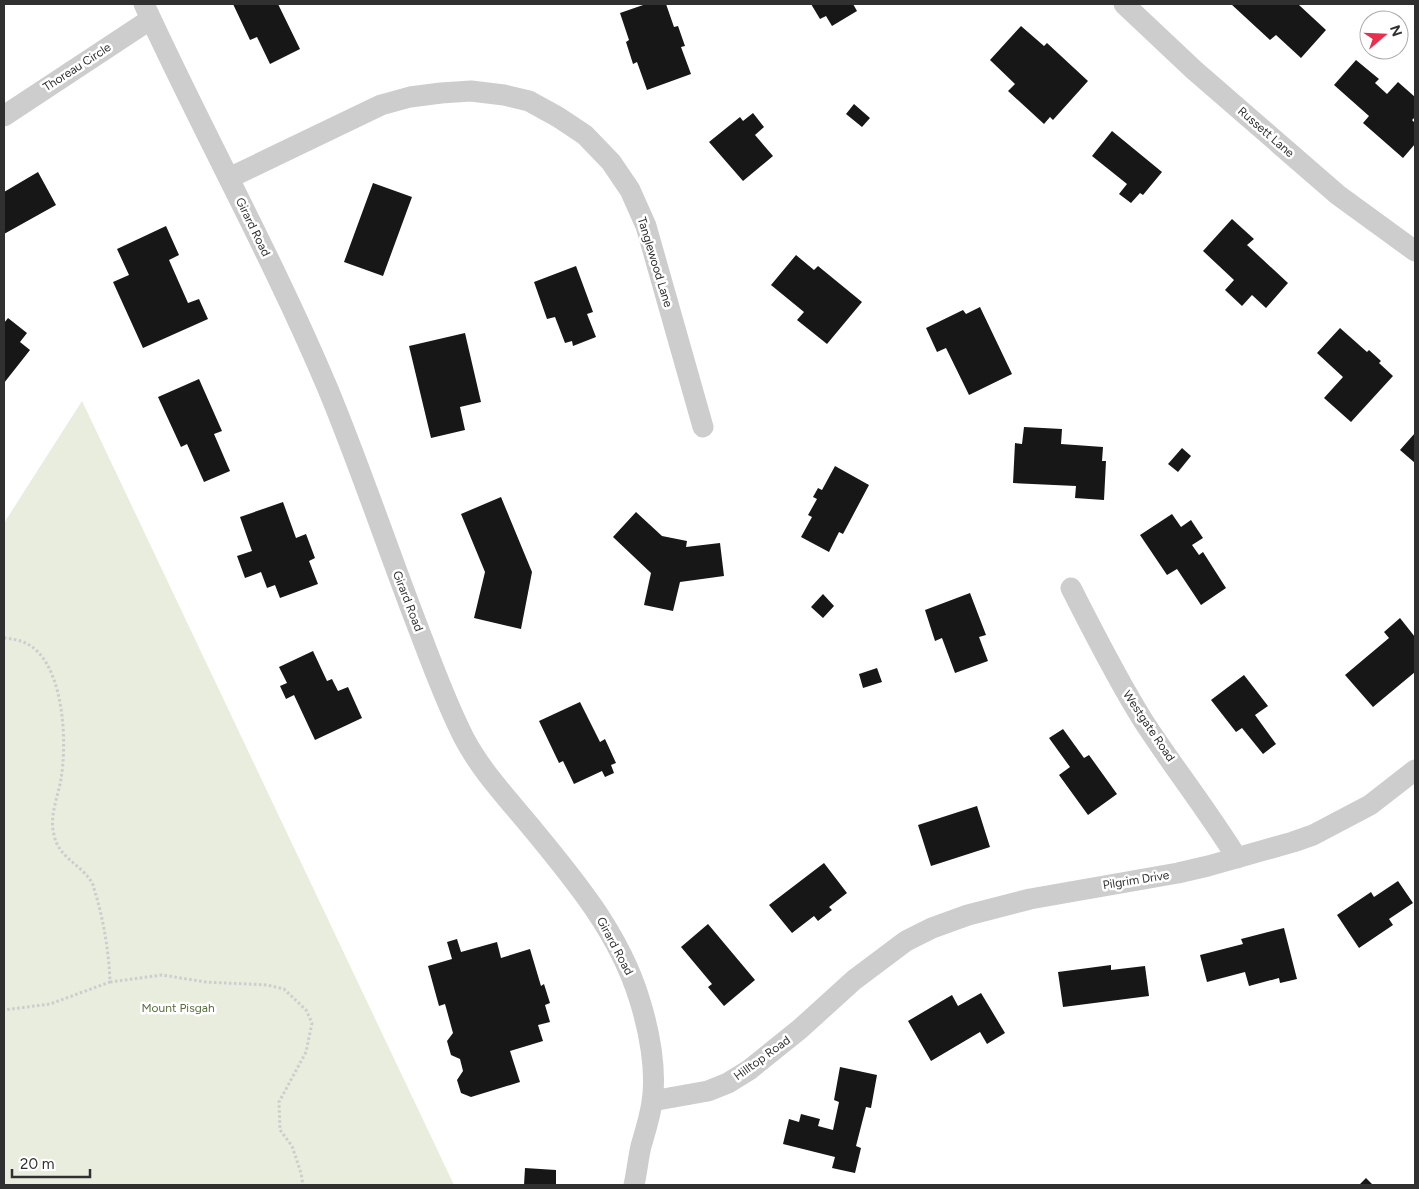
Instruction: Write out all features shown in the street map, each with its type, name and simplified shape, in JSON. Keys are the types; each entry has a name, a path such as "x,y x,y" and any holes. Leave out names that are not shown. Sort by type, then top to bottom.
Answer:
{"street":[{"name":"Russett Lane","path":"1124,4 1194,70 1338,195 1415,251"},
{"name":"Thoreau Circle","path":"4,116 147,11"},
{"name":"Girard Road","path":"147,11 198,120 256,233 328,390 441,688 464,736 485,773 531,827 592,906 611,934 627,965 639,997 648,1034 652,1067 652,1101 634,1185"},
{"name":"Tanglewood Lane","path":"228,178 381,105 410,97 471,91 504,95 529,101 558,116 585,134 611,162 630,190 646,226 703,427"},
{"name":"Westgate Road","path":"1071,588 1122,685 1145,724 1212,818 1237,858"},
{"name":"Pilgrim Drive","path":"854,980 906,941 948,922 1030,899 1178,873 1293,842 1341,821 1370,805 1415,770"},
{"name":"Hilltop Road","path":"652,1101 708,1091 749,1070 800,1029 854,980"}],"path":[{"path":"4,638 20,640 38,651 53,675 60,698 65,746 61,780 54,807 53,832 57,848 92,882 100,912 110,982"},
{"path":"4,1010 50,1004 110,982 147,976 162,976 206,982 266,985 284,989 306,1010 312,1023 306,1052 279,1102 280,1130 292,1146 304,1185"}],"green space":[{"name":"Mount Pisgah","path":"82,401 454,1185 4,1185 4,523"}],"building":[{"path":"233,4 278,4 300,49 270,64 257,37 250,40"},
{"path":"646,4 666,4 674,27 678,26 685,46 681,47 691,74 647,90 637,62 633,64 626,42 629,40 620,13"},
{"path":"811,4 853,4 857,11 832,26 826,16 820,19"},
{"path":"1231,4 1300,4 1326,30 1301,58 1276,35 1270,40"},
{"path":"1021,26 1044,46 1047,43 1088,81 1053,120 1050,117 1044,124 1008,91 1015,84 990,60"},
{"path":"1356,60 1379,79 1375,83 1387,94 1398,82 1415,97 1415,117 1412,120 1415,123 1415,144 1403,158 1363,123 1369,116 1334,85"},
{"path":"854,104 870,118 862,127 846,114"},
{"path":"753,113 764,127 755,135 773,156 743,181 709,142 740,117 743,121"},
{"path":"1112,131 1162,172 1143,195 1140,193 1131,203 1119,194 1127,184 1092,156"},
{"path":"38,172 56,205 4,234 4,192"},
{"path":"373,183 412,197 383,276 344,262"},
{"path":"1232,219 1254,239 1247,245 1288,283 1266,308 1252,295 1242,306 1225,290 1234,280 1203,251"},
{"path":"166,226 179,255 169,260 188,303 199,299 208,319 143,348 113,282 129,275 117,249"},
{"path":"796,255 814,270 818,266 862,302 827,344 797,320 804,312 771,285"},
{"path":"576,266 593,312 587,314 596,337 573,346 572,341 565,343 555,317 547,319 534,282"},
{"path":"980,307 1012,374 969,395 946,348 937,352 926,328 963,310 966,314"},
{"path":"8,318 27,333 20,342 30,350 4,383 4,323"},
{"path":"1340,328 1367,352 1369,350 1393,376 1351,422 1324,398 1343,377 1317,353"},
{"path":"465,333 481,402 460,407 465,430 431,438 409,346"},
{"path":"199,379 222,431 214,434 230,471 204,482 187,444 181,447 158,397"},
{"path":"1024,427 1062,429 1061,444 1103,447 1102,461 1106,461 1104,500 1075,498 1076,486 1013,483 1015,443 1022,444"},
{"path":"1415,433 1415,463 1400,450"},
{"path":"1182,448 1191,456 1178,472 1168,464"},
{"path":"835,466 869,485 843,534 839,532 829,552 801,537 812,517 808,515 817,499 813,497 818,488 822,490"},
{"path":"501,497 532,572 521,629 474,618 485,572 461,514"},
{"path":"283,502 296,538 306,534 315,558 309,561 318,584 280,598 275,585 267,588 261,572 245,578 237,556 252,551 240,517"},
{"path":"636,512 662,536 687,541 686,547 720,543 724,576 680,582 673,611 644,605 651,573 613,537"},
{"path":"1172,514 1181,527 1191,520 1203,538 1192,545 1199,555 1203,552 1226,588 1201,605 1177,569 1167,575 1140,535"},
{"path":"970,593 986,635 979,637 988,661 955,673 942,638 935,641 925,610"},
{"path":"823,594 834,606 823,618 811,607"},
{"path":"1400,618 1415,637 1415,672 1373,707 1345,675 1389,638 1384,632"},
{"path":"313,651 327,681 332,679 338,691 348,687 362,718 315,740 294,695 286,699 280,686 287,683 279,667"},
{"path":"877,668 882,682 863,688 859,674"},
{"path":"1244,675 1268,706 1255,715 1276,744 1263,754 1242,728 1236,732 1211,700"},
{"path":"580,702 600,742 605,739 616,763 611,765 614,773 605,777 602,771 574,784 563,761 559,763 539,721"},
{"path":"1063,729 1084,758 1089,755 1117,794 1088,815 1059,775 1070,767 1049,738"},
{"path":"977,806 990,847 931,866 918,825"},
{"path":"824,863 847,893 829,907 832,910 818,921 814,916 792,933 769,905"},
{"path":"1398,881 1413,903 1389,919 1393,925 1359,948 1337,915 1371,892 1374,897"},
{"path":"708,924 755,980 724,1006 708,987 712,984 681,947"},
{"path":"1284,928 1297,979 1280,983 1279,978 1249,986 1245,972 1207,982 1200,955 1243,944 1241,939"},
{"path":"457,939 461,952 497,942 501,958 530,949 541,986 544,984 550,1003 545,1005 550,1022 538,1025 543,1041 510,1051 520,1082 471,1097 461,1093 457,1080 463,1071 460,1059 451,1055 447,1041 453,1033 445,1004 439,1006 428,966 452,959 447,942"},
{"path":"1111,965 1111,970 1145,966 1149,996 1063,1007 1058,972"},
{"path":"981,993 1005,1033 987,1044 980,1032 931,1061 908,1021 952,995 958,1006"},
{"path":"840,1067 877,1075 871,1108 866,1107 856,1146 861,1148 855,1173 832,1168 835,1157 783,1144 789,1119 799,1122 801,1114 820,1119 818,1126 833,1130 839,1102 834,1100"},
{"path":"525,1168 556,1170 556,1185 524,1185"},
{"path":"1366,1178 1373,1185 1359,1185"}]}
